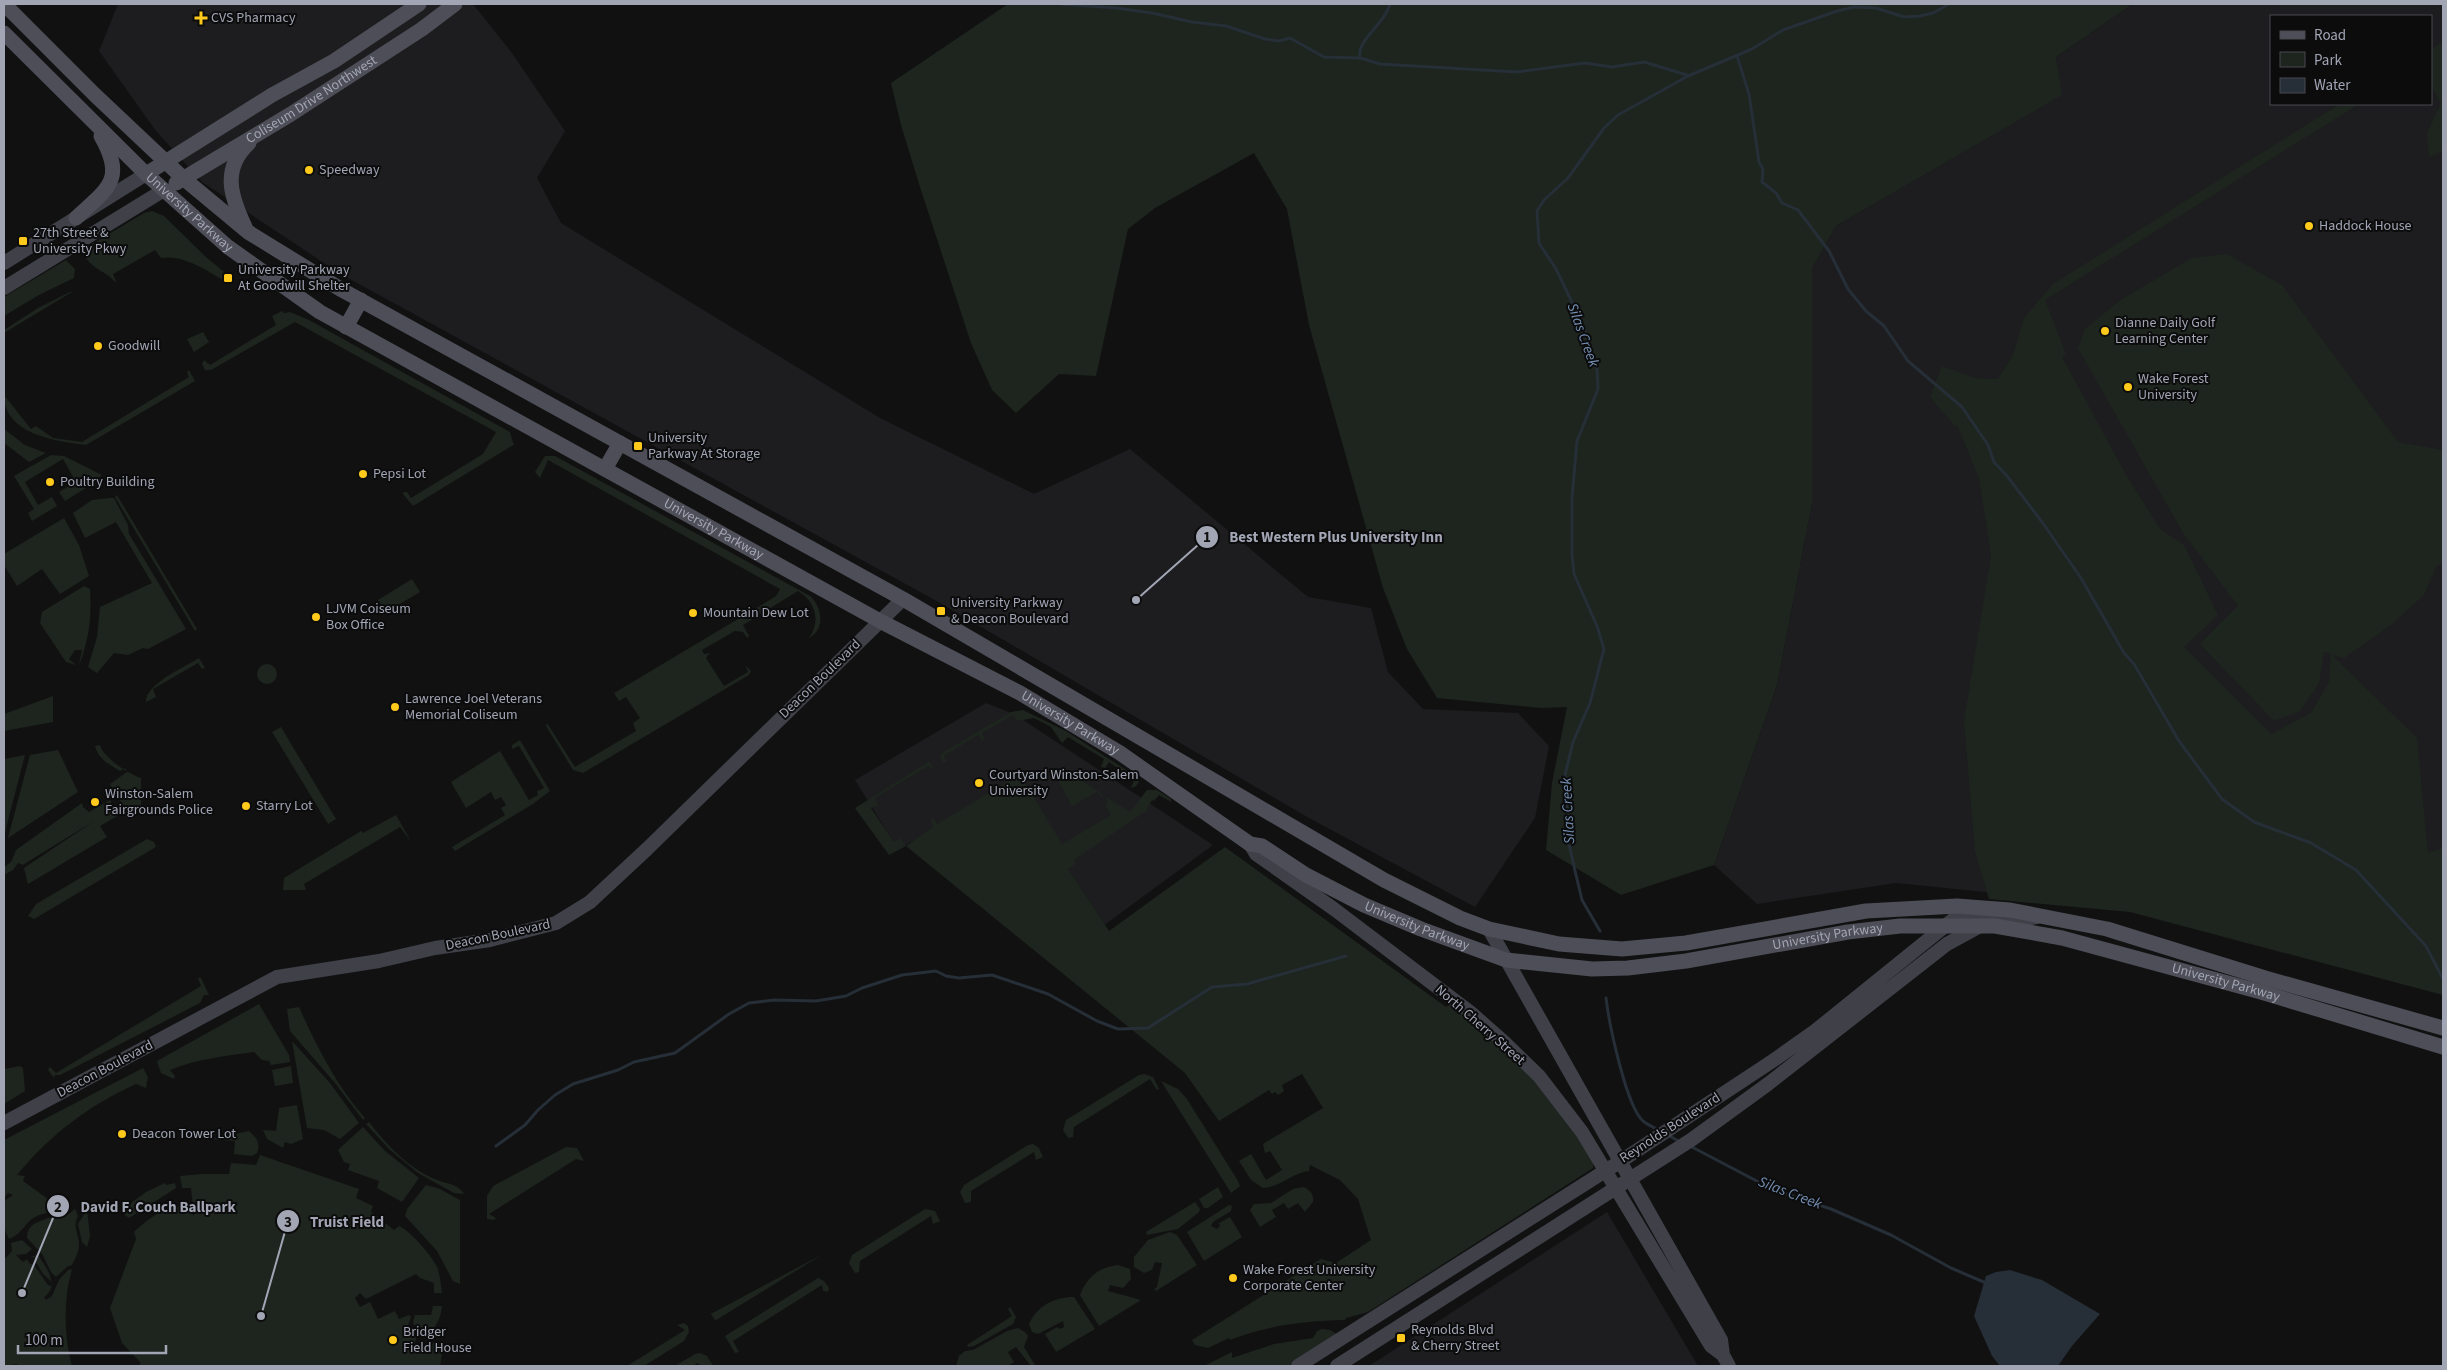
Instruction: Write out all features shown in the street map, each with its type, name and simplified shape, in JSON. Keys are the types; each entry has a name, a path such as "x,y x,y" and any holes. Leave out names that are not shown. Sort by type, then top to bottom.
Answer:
{"main road":[{"name":"University Parkway","path":"4,4 95,95 183,178 248,232 361,300 903,599 1384,880 1460,918 1489,929 1559,944 1622,949 1686,944 1837,915 1903,908 1976,907 2042,916 2107,929 2274,980 2443,1028"},
{"name":"Coliseum Drive Northwest","path":"146,174 288,86 334,61 419,4"},
{"name":"Coliseum Drive Northwest","path":"164,190 299,109 422,29 455,4"},
{"name":"University Parkway","path":"4,33 146,174 228,247 320,312 880,621 1020,693 1120,753 1250,844 1262,846 1306,875 1364,905 1421,929 1506,960 1592,969 1628,968 1686,961 1848,932 1900,926 1995,926 2062,938 2261,992 2443,1047"},
{"path":"288,86 299,109"},
{"path":"76,218 103,193 113,177 112,156 92,119"},
{"path":"248,232 232,200 231,183 234,167 242,150 258,135"},
{"path":"4,263 146,174"},
{"path":"4,288 164,190"},
{"path":"346,327 361,300"},
{"path":"605,469 620,443"},
{"name":"Deacon Boulevard","path":"4,1122 277,977 379,961 435,948 490,940 556,923 590,902 647,849 903,599"},
{"name":"North Cherry Street","path":"1250,844 1256,854 1470,1012 1505,1042 1538,1076 1563,1106 1605,1170 1711,1346 1726,1361"},
{"name":"Reynolds Boulevard","path":"1298,1366 1621,1161 1794,1046 1955,918 1964,916 2021,920 2042,916"},
{"name":"Reynolds Boulevard","path":"1337,1366 1691,1140 1768,1084 1951,941 1980,926"},
{"name":"North Cherry Street","path":"1489,929 1722,1340 1726,1361"}],"shaded area":[{"path":"118,4 473,4 512,53 565,131 537,178 561,223 880,418 1034,494 1130,449 1308,597 1371,608 1388,672 1423,709 1518,713 1549,746 1535,818 1475,907 1309,818 933,599 339,273 202,182 156,131 99,51"},
{"name":"Wake Forest University","path":"2133,4 2443,4 2443,986 2134,907 1896,883 1757,904 1714,865 1777,685 1812,504 1812,269 1836,226 2061,95 2056,57"},
{"path":"986,703 1014,714 1213,845 1099,929 1007,793 898,849 855,780"},
{"path":"1607,1212 1698,1366 1369,1366"}],"green space":[{"path":"1008,4 2133,4 2056,57 2062,95 1836,226 1812,269 1812,504 1777,685 1714,865 1621,895 1546,850 1552,783 1567,707 1541,708 1437,698 1407,649 1383,588 1309,325 1287,209 1254,153 1155,208 1128,229 1096,376 1059,374 1016,413 992,390 971,343 919,184 901,125 891,83"},
{"path":"2443,42 2443,151 2429,157 2427,133 2441,103 2432,88 2432,48"},
{"path":"2338,105 2357,105 2045,300 2066,354 2062,357 2125,473 2160,529 2184,545 2218,615 2184,647 2271,734 2311,713 2329,682 2331,654 2324,652 2319,683 2300,711 2274,721 2200,644 2238,606 2183,533 2078,348 2085,329 2122,299 2192,258 2227,254 2282,285 2398,442 2443,450 2443,562 2436,567 2424,595 2391,625 2344,658 2332,655 2417,738 2428,853 2443,848 2443,995 2130,912 1989,899 1975,851 1964,721 1991,556 1979,478 1957,425 1955,426 1930,397 1942,366 1975,378 1998,379 2013,355 2024,318 2053,284"},
{"path":"152,211 164,216 206,257 235,281 230,284 206,270 179,259 161,258 155,250 113,274 115,282 86,258 89,246 144,213"},
{"path":"66,260 75,269 74,278 39,295 4,316 4,297"},
{"path":"72,292 4,333 4,330 38,308"},
{"path":"282,311 284,313 290,312 309,320 510,432 515,444 413,506 403,494 404,492 407,492 411,498 483,454 496,432 295,322 211,370 205,370 202,364 204,360 210,365 276,325 272,316"},
{"path":"203,332 209,342 194,352 187,339"},
{"path":"189,370 195,381 86,445 46,438 33,433 12,419 6,408 4,395 31,429 36,426 53,438 82,442 189,377 187,372"},
{"path":"4,429 25,445 46,453 29,462 4,443"},
{"path":"51,455 64,456 102,475 98,478 99,480 65,501 59,492 76,482 63,459 25,482 38,505 52,497 57,506 32,521 28,513 34,509 14,476"},
{"path":"545,456 555,456 810,596 819,612 820,624 818,629 809,638 815,625 815,612 809,601 798,591 743,625 749,636 747,638 743,632 735,631 702,650 704,654 710,653 706,658 724,686 748,672 746,666 751,671 749,675 583,773 573,770 546,726 547,723 575,767 636,731 633,723 640,718 626,697 619,701 614,693 776,596 780,589 548,460 540,478 535,472"},
{"path":"117,495 197,629 195,631 115,497"},
{"path":"114,498 128,525 129,534 186,629 148,649 143,648 128,655 114,653 97,673 88,667 97,637 100,607 152,583 116,522 85,538 73,513 92,500"},
{"path":"64,518 79,545 89,576 60,594 42,569 17,586 4,565 4,554"},
{"path":"412,579 420,592 386,612 378,600"},
{"path":"84,586 90,589 91,609 87,637 79,665 82,650 75,650 69,659 76,665 66,662 40,623 42,612"},
{"path":"199,658 205,668 202,669 198,663 153,689 156,697 146,702 147,695 152,689 159,683"},
{"path":"267,664 274,667 277,674 274,681 267,684 260,681 257,674 260,667"},
{"path":"53,696 53,722 4,731 4,714"},
{"path":"1023,710 1066,731 1137,777 1139,782 1131,788 1134,780 1109,762 1105,768 1101,767 1104,759 1068,737 1062,743 1051,727 1034,718 1017,721 1013,715 982,733 985,740 982,741 978,735 944,756 947,762 943,762 940,758 942,753 1011,712"},
{"path":"281,727 336,819 328,824 272,732"},
{"path":"520,740 550,791 533,804 455,851 452,847 505,815 501,808 506,805 501,797 495,800 491,792 466,808 451,782 500,751 529,800 538,795 537,791 544,788 519,746 512,749 512,745"},
{"path":"100,745 106,755 123,769 120,771 102,758 95,746"},
{"path":"58,750 78,792 8,838 30,755"},
{"path":"25,755 4,836 4,759"},
{"path":"930,762 935,771 928,766 875,798 878,805 871,808 894,842 900,838 906,846 889,855 855,808"},
{"path":"1064,768 1102,794 1103,798 1097,792 1072,806 1055,775"},
{"path":"127,771 141,778 141,805 132,820 110,784"},
{"path":"1020,774 1062,844 1111,815 1105,805 1108,803 1105,796 1130,812 1147,790 1157,790 1171,799 1171,802 1159,795 1154,801 1152,800 1146,811 1074,860 1076,864 1068,869 1109,931 1225,847 1446,1007 1449,1005 1484,1033 1532,1078 1581,1141 1593,1163 1593,1168 1368,1312 1346,1318 1345,1320 1316,1321 1273,1327 1230,1340 1229,1338 1208,1348 1195,1345 1192,1340 1321,1259 1336,1263 1371,1240 1358,1199 1340,1180 1310,1165 1309,1171 1263,1188 1251,1180 1239,1161 1251,1154 1266,1180 1282,1170 1270,1151 1265,1153 1263,1144 1323,1108 1302,1074 1282,1085 1284,1091 1278,1095 1275,1092 1272,1094 1269,1090 1219,1121 1185,1073 906,846 933,827 931,819 933,818 937,824"},
{"path":"110,800 119,815 100,826 107,837 28,884 24,868 94,821 23,865 18,863 13,870 4,875 4,867 11,862 16,850 82,803 83,807 89,812"},
{"path":"396,815 412,843 400,827 304,884 306,890 283,890 284,878 361,831 363,833"},
{"path":"147,839 154,842 156,847 34,919 28,916 36,904"},
{"path":"198,978 201,978 209,995 204,995 200,1003 60,1075 55,1075 54,1078 48,1070 50,1067 56,1073 201,986"},
{"path":"259,1004 289,1055 290,1062 271,1065 269,1061 262,1060 254,1052 211,1058 180,1066 170,1070 175,1076 174,1079 161,1073 157,1061"},
{"path":"299,1007 328,1065 345,1092 365,1118 363,1120 335,1083 290,1031 287,1009"},
{"path":"292,1041 330,1083 359,1123 340,1139 324,1130 307,1128"},
{"path":"20,1066 23,1068 25,1091 4,1104 4,1069"},
{"path":"291,1066 293,1083 275,1086 272,1070"},
{"path":"143,1068 148,1077 146,1088 136,1084 102,1102 71,1122 43,1147 17,1175 25,1176 23,1181 59,1207 54,1211 33,1218 18,1234 9,1239 4,1228 4,1201 13,1195 8,1193 4,1198 4,1140"},
{"path":"1144,1074 1153,1077 1159,1089 1157,1090 1150,1079 1074,1127 1073,1137 1068,1138 1063,1130 1066,1120 1139,1075"},
{"path":"1161,1081 1178,1089 1187,1099 1238,1181 1240,1186 1231,1193"},
{"path":"297,1105 303,1139 291,1144 285,1142 283,1148 267,1139 263,1130 276,1131 279,1108"},
{"path":"369,1122 391,1148 417,1170 437,1180 456,1186 464,1194 454,1193 418,1173 389,1149 366,1124"},
{"path":"363,1127 385,1151 419,1178 402,1202 377,1188 379,1181 348,1170 350,1164 344,1162 338,1150"},
{"path":"249,1131 258,1143 257,1153 252,1156 234,1154 235,1141 212,1139"},
{"path":"1033,1144 1039,1148 1043,1157 1036,1160 1034,1152 971,1191 971,1202 965,1203 960,1192 964,1185 1028,1145"},
{"path":"566,1147 577,1148 584,1161 576,1159 489,1214 496,1218 494,1220 487,1219 487,1196 493,1186"},
{"path":"260,1155 359,1189 356,1198 373,1206 371,1212 394,1230 399,1226 404,1229 421,1245 438,1269 442,1293 434,1293 434,1283 420,1278 416,1274 366,1299 360,1293 355,1298 360,1307 370,1302 378,1319 395,1311 399,1319 409,1315 411,1317 406,1332 417,1336 414,1345 420,1347 420,1350 429,1353 433,1342 439,1344 442,1354 440,1366 138,1366 141,1363 122,1343 110,1308 136,1239 134,1232 165,1209 180,1206 186,1208 194,1216 191,1188 182,1188 180,1176 229,1174 231,1163 256,1165"},
{"path":"165,1183 166,1185 175,1183 176,1188 129,1218 120,1211 146,1192"},
{"path":"426,1185 440,1189 460,1200 460,1284 453,1281 437,1251 405,1216 407,1209"},
{"path":"1218,1187 1223,1197 1208,1208 1204,1208 1199,1199"},
{"path":"1303,1187 1310,1191 1313,1199 1313,1202 1305,1212 1298,1203 1288,1209 1284,1203 1272,1210 1276,1217 1260,1227 1250,1210 1254,1204 1271,1203 1293,1189"},
{"path":"1195,1202 1200,1209 1199,1212 1178,1229 1147,1235 1146,1232"},
{"path":"1229,1205 1232,1206 1231,1211 1213,1222 1211,1226 1217,1229 1220,1226 1219,1223 1230,1217 1242,1237 1204,1261 1187,1232"},
{"path":"75,1209 78,1216 76,1220 79,1241 77,1255 72,1265 56,1277 51,1272 42,1254 27,1238 28,1231 36,1223 59,1214 63,1210 69,1214"},
{"path":"925,1209 935,1211 940,1221 933,1224 931,1216 860,1261 859,1272 855,1273 849,1263 852,1255"},
{"path":"87,1210 90,1236 87,1247 82,1242 78,1224"},
{"path":"1170,1232 1177,1235 1197,1265 1156,1291 1154,1289 1157,1287 1162,1263 1155,1262 1152,1270 1144,1273 1134,1267 1134,1257 1148,1240"},
{"path":"22,1240 32,1249 26,1254 16,1255 23,1262 27,1259 30,1264 34,1265 48,1285 51,1286 49,1293 44,1297 46,1300 52,1296 59,1280 68,1270 72,1269 67,1293 66,1330 72,1366 18,1366 17,1364 4,1366 4,1260 12,1251 11,1243"},
{"path":"823,1254 718,1319 715,1320 711,1314 705,1317"},
{"path":"38,1255 48,1271 51,1281 43,1274 36,1262 38,1258 30,1257"},
{"path":"1118,1265 1130,1269 1131,1279 1123,1288 1110,1285 1108,1291 1141,1300 1099,1326 1080,1295 1086,1283 1094,1274 1105,1268"},
{"path":"818,1278 824,1281 829,1288 828,1292 823,1291 822,1285 733,1341 739,1352 735,1353 725,1336"},
{"path":"1067,1297 1074,1297 1095,1329 1056,1352 1045,1334 1057,1327 1060,1329 1064,1327 1063,1321 1038,1334 1032,1332 1029,1324 1037,1312 1047,1304"},
{"path":"433,1306 442,1306 439,1319 424,1338 426,1329 414,1325 413,1322 415,1315 431,1315"},
{"path":"1010,1307 1016,1317 1013,1324 974,1346 968,1347 967,1345 1012,1316 1008,1309"},
{"path":"684,1323 688,1326 689,1332 684,1341 644,1366 627,1366 685,1330 677,1325"},
{"path":"1018,1328 1028,1336 1024,1347 1035,1365 1031,1366 1016,1347 1008,1352 1014,1362 1008,1366 956,1366 959,1356 965,1351 973,1350 1007,1331"},
{"path":"1322,1329 1330,1330 1337,1334 1289,1366 1204,1366 1232,1352 1232,1358 1274,1344 1313,1338 1317,1331"},
{"path":"700,1353 707,1356 713,1366 700,1366 698,1363 692,1366 675,1366 695,1354"}],"water":[{"path":"2010,1270 2042,1280 2100,1314 2072,1346 2058,1366 2000,1366 1992,1356 1974,1316 1986,1276"}],"waterway":[{"path":"1061,4 1152,13 1192,22 1226,26 1265,39 1279,41 1290,38 1324,57 1360,58 1380,64 1517,72 1585,63 1612,67 1644,62 1687,75"},
{"path":"1360,58 1362,45 1383,18 1390,4"},
{"name":"Silas Creek","path":"1600,931 1582,900 1569,844 1565,775 1573,742 1590,703 1604,649 1597,626 1574,574 1572,555 1572,498 1577,441 1598,389 1597,369 1582,323 1556,269 1539,243 1537,211 1544,200 1568,178 1604,128 1618,115 1688,76 1752,49 1783,30 1837,11 1855,7 1876,8 1904,17 1933,13 1949,4"},
{"path":"1737,56 1749,94 1759,162 1763,169 1762,182 1776,193 1782,203 1798,210 1829,251 1848,289 1866,311 1884,326 1908,361 1962,407 1988,445 1994,462 2042,522 2081,578 2124,653 2134,664 2179,741 2222,799 2254,822 2311,843 2356,870 2426,946 2443,979"},
{"path":"496,1146 525,1125 555,1095 573,1084 618,1070 634,1062 675,1053 729,1014 749,1003 774,1000 816,1001 846,996 862,988 902,975 936,971 946,976 959,978 992,975 1048,994 1097,1021 1118,1029 1148,1028 1212,987 1247,984 1346,956"},
{"name":"Silas Creek","path":"1606,998 1619,1063 1630,1099 1643,1121 1660,1131"},
{"name":"Silas Creek","path":"1668,1135 1680,1142"},
{"name":"Silas Creek","path":"1690,1146 1772,1189 1831,1209 1891,1235 1951,1268 1986,1283"}],"place":[{"name":"CVS Pharmacy","path":"201,18"},
{"name":"Speedway","path":"309,170"},
{"name":"Haddock House","path":"2309,226"},
{"name":"27th Street & University Pkwy","path":"23,241"},
{"name":"University Parkway At Goodwill Shelter","path":"228,278"},
{"name":"Dianne Daily Golf Learning Center","path":"2105,331"},
{"name":"Goodwill","path":"98,346"},
{"name":"Wake Forest University","path":"2128,387"},
{"name":"University Parkway At Storage","path":"638,446"},
{"name":"Pepsi Lot","path":"363,474"},
{"name":"Poultry Building","path":"50,482"},
{"name":"Best Western Plus University Inn","path":"1136,600"},
{"name":"University Parkway & Deacon Boulevard","path":"941,611"},
{"name":"Mountain Dew Lot","path":"693,613"},
{"name":"LJVM Coiseum Box Office","path":"316,617"},
{"name":"Lawrence Joel Veterans Memorial Coliseum","path":"395,707"},
{"name":"Courtyard Winston-Salem University","path":"979,783"},
{"name":"Winston-Salem Fairgrounds Police","path":"95,802"},
{"name":"Starry Lot","path":"246,806"},
{"name":"Deacon Tower Lot","path":"122,1134"},
{"name":"Wake Forest University Corporate Center","path":"1233,1278"},
{"name":"David F. Couch Ballpark","path":"22,1293"},
{"name":"Truist Field","path":"261,1316"},
{"name":"Reynolds Blvd & Cherry Street","path":"1401,1338"},
{"name":"Bridger Field House","path":"393,1340"}]}
